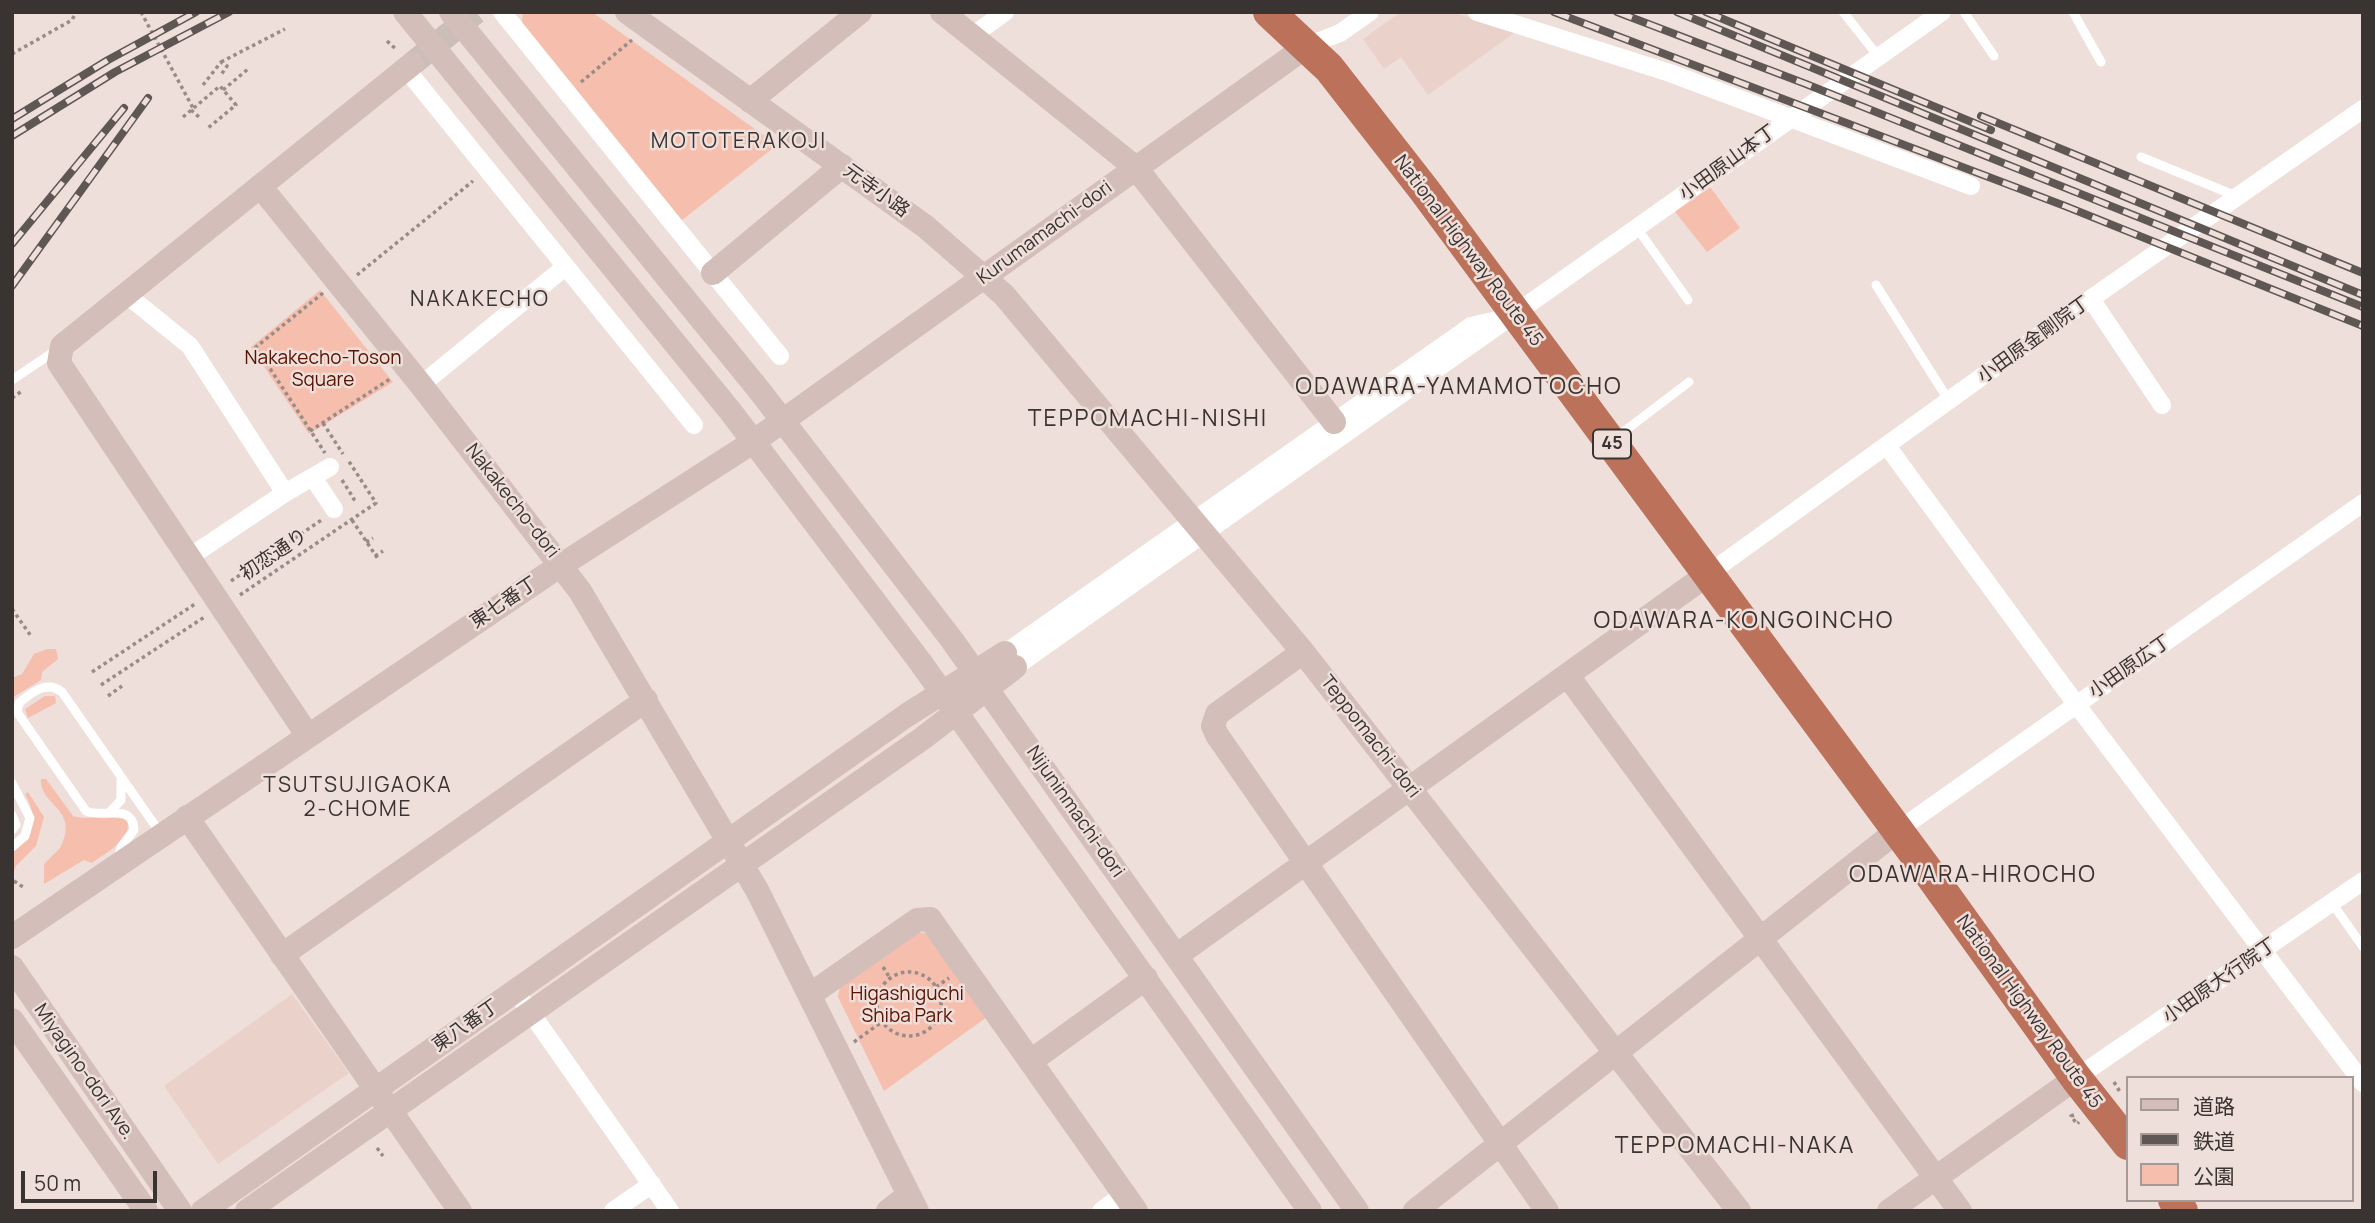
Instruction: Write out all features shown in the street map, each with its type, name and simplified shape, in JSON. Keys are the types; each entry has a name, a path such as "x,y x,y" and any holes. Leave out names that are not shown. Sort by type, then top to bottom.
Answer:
{"highway":[{"name":"National Highway Route 45","path":"1269,12 1307,46 1353,99 1708,573 2076,1078 2126,1141"}],"street":[{"name":"Nijuninmachi-dori","path":"405,12 525,156 753,442 950,702 1310,1211"},
{"name":"Nijuninmachi-dori","path":"451,12 783,420 981,680 1357,1211"},
{"path":"502,12 780,356"},
{"name":"元寺小路","path":"627,12 926,227 985,276"},
{"path":"750,101 860,12"},
{"path":"942,12 1136,168 1334,422"},
{"path":"972,36 1004,12"},
{"path":"1307,46 1340,33 1370,12"},
{"path":"1477,12 1670,73 1971,186"},
{"name":"小田原山本丁","path":"1200,526 1516,315 1941,12"},
{"name":"Kurumamachi-dori","path":"783,420 1307,46"},
{"path":"308,736 59,363 62,346 260,186 406,60 565,267 694,425"},
{"name":"小田原金剛院丁","path":"1708,573 2091,299 2363,109"},
{"path":"713,273 842,166"},
{"name":"Nakakecho-dori","path":"260,186 421,385 561,565 646,700 742,864 811,995 913,1203"},
{"path":"421,385 565,267"},
{"name":"Teppomachi-dori","path":"985,276 1200,526 1303,652 1739,1211"},
{"path":"127,295 190,346 285,493"},
{"path":"2091,299 2162,405"},
{"path":"950,702 1200,526 1334,422 1471,326 1516,315"},
{"name":"東七番丁","path":"12,937 561,565 783,420"},
{"path":"1887,446 2076,704 2363,1083"},
{"path":"188,558 285,493 314,479 330,467"},
{"path":"314,479 331,512"},
{"name":"小田原広丁","path":"1897,831 2363,503"},
{"path":"1176,956 1708,573"},
{"path":"1303,652 1217,714 1213,726 1547,1211"},
{"path":"1568,676 1961,1211"},
{"path":"282,956 646,700"},
{"name":"東八番丁","path":"203,1211 729,841 950,702"},
{"name":"東八番丁","path":"247,1211 392,1112 742,864 950,702"},
{"path":"187,817 460,1211"},
{"path":"1415,1211 1897,831"},
{"name":"小田原大行院丁","path":"2076,1078 2264,952 2363,881"},
{"path":"811,995 917,920 930,919 1130,1203 1101,1211"},
{"name":"Miyagino-dori Ave.","path":"12,967 180,1211"},
{"path":"1031,1061 1146,978"},
{"path":"516,991 670,1211"},
{"name":"Miyagino-dori Ave.","path":"12,1020 146,1211"},
{"path":"1889,1211 2076,1078"},
{"path":"613,1211 652,1184"},
{"path":"888,1211 913,1203"}],"lane":[{"path":"1843,12 1878,56"},
{"path":"1964,12 1994,56"},
{"path":"2073,12 2101,62"},
{"path":"2141,157 2238,196"},
{"path":"1637,228 1688,300"},
{"path":"1876,285 1949,401"},
{"path":"12,380 62,346"},
{"path":"1610,442 1689,382"},
{"path":"116,864 121,846 135,826 128,815 91,814 83,808 17,712 21,701 44,686 64,687 120,778 161,834"},
{"path":"109,813 121,800 120,778"},
{"path":"12,783 30,818 24,836 12,847"},
{"path":"12,815 16,825 12,830"},
{"path":"2332,903 2363,947"}],"path":[{"path":"12,54 72,20 76,12"},
{"path":"141,12 193,108"},
{"path":"203,85 221,62 285,29"},
{"path":"585,90 579,83 636,38"},
{"path":"387,41 406,60"},
{"path":"221,62 227,66 221,75"},
{"path":"223,90 248,69"},
{"path":"199,117 192,109 183,117 193,108 220,86 236,106 208,128"},
{"path":"350,281 480,175"},
{"path":"324,291 256,347 310,431 393,377"},
{"path":"323,423 376,503 351,520 377,558 383,551"},
{"name":"初恋通り","path":"230,589 227,584 331,512"},
{"name":"初恋通り","path":"236,597 338,529"},
{"path":"366,542 373,538"},
{"path":"92,672 197,603 206,615 101,685"},
{"path":"12,609 31,636"},
{"path":"139,633 143,638"},
{"path":"108,696 122,686"},
{"path":"14,881 23,887"},
{"path":"916,972 933,981 941,994 940,1008 933,1024 920,1035 906,1037 889,1030 883,1021 878,1000 883,985 901,973 916,972"},
{"path":"854,1042 883,1021"},
{"path":"2114,1082 2121,1090"},
{"path":"2070,1116 2077,1124 2079,1122"},
{"path":"377,1148 383,1156"}],"shaded area":[{"path":"1401,12 1451,12 1517,31 1428,95 1401,57 1384,69 1363,39"},
{"path":"292,994 349,1073 218,1164 164,1086"}],"green space":[{"path":"523,12 592,12 777,145 681,221 522,22"},
{"path":"1708,184 1740,228 1707,252 1672,208"},
{"name":"Nakakecho-Toson Square","path":"320,290 393,382 309,434 251,347"},
{"path":"56,649 58,659 42,672 41,680 12,698 12,678 22,674 34,654"},
{"path":"45,696 55,696 56,703 28,718 25,709"},
{"path":"41,779 46,779 73,816 120,817 127,820 128,827 117,845 92,863 84,860 44,884 44,865 61,847 66,832 62,814 46,795"},
{"path":"28,792 44,817 36,846 16,866 12,875 12,853 25,840 32,826 32,811 25,794"},
{"name":"Higashiguchi Shiba Park","path":"918,932 928,934 987,1017 884,1091 838,997 840,986"}],"tunnel":[{"path":"412,64 476,12"}],"railway":[{"path":"12,119 108,60 196,12"},
{"path":"12,136 115,72 229,12"},
{"path":"1554,12 2065,206 2363,326"},
{"path":"1617,12 1806,84 2363,307"},
{"path":"1677,12 2363,295"},
{"path":"1706,12 1991,130"},
{"path":"12,286 148,98"},
{"path":"12,244 124,108"},
{"path":"1981,116 2363,273"}],"district":[{"name":"MOTOTERAKOJI","path":"739,142"},
{"name":"NAKAKECHO","path":"480,300"},
{"name":"ODAWARA-YAMAMOTOCHO","path":"1459,388"},
{"name":"TEPPOMACHI-NISHI","path":"1148,420"},
{"name":"ODAWARA-KONGOINCHO","path":"1744,622"},
{"name":"TSUTSUJIGAOKA 2-CHOME","path":"358,798"},
{"name":"ODAWARA-HIROCHO","path":"1973,876"},
{"name":"TEPPOMACHI-NAKA","path":"1735,1147"}]}
